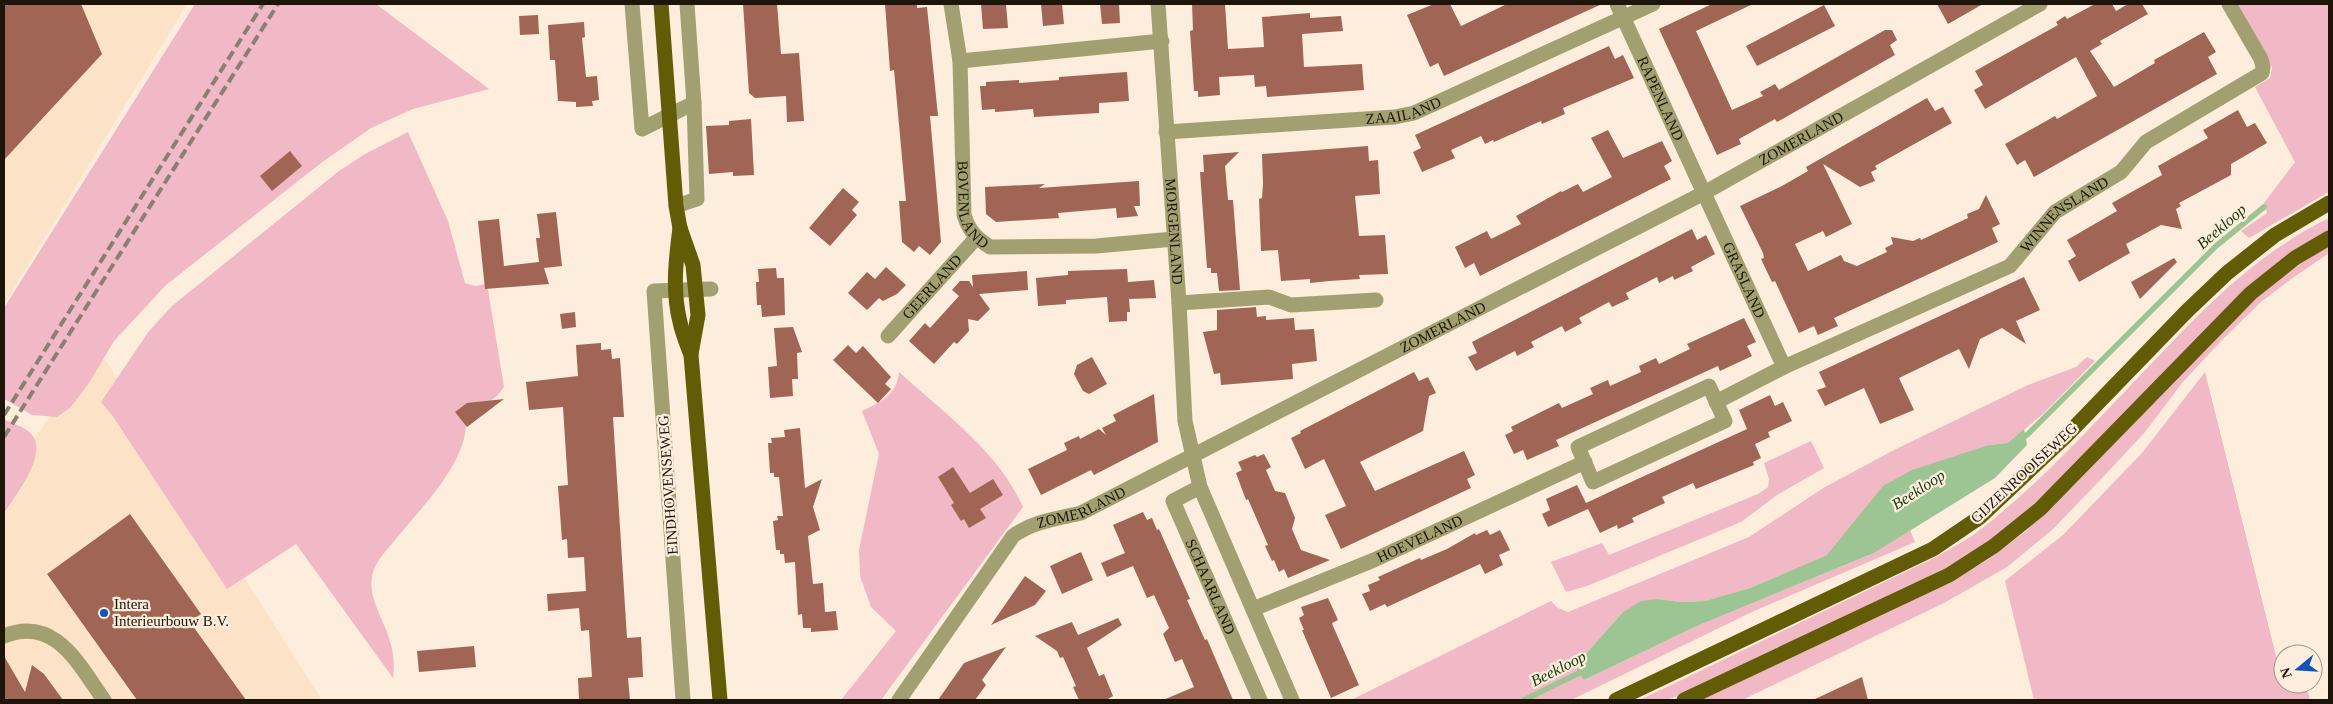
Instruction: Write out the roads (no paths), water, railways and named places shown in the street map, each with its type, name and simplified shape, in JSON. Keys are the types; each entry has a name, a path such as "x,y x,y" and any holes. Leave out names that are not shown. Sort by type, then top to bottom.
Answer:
{"main road":[{"path":"661,4 676,206 680,228 703,289 691,355"},
{"name":"GIJZENROOISEWEG","path":"1616,700 1933,549 1980,517 2066,436 2187,311 2227,273 2275,235 2329,204"},
{"path":"680,228 674,268 679,320 691,355 720,700"},
{"path":"1684,700 1949,575 1994,546 2040,509 2251,293 2295,258 2329,238"}],"street":[{"path":"632,4 642,129 694,103"},
{"path":"676,206 697,199 688,4"},
{"name":"BOVENLAND","path":"951,4 960,61 964,215 968,228 976,238 990,247 1096,246 1174,239"},
{"name":"MORGENLAND","path":"1158,4 1179,303 1185,421 1192,457"},
{"name":"RAPENLAND","path":"1617,4 1704,193"},
{"name":"ZAAILAND","path":"1166,132 1385,118 1414,113 1653,4"},
{"name":"ZOMERLAND","path":"899,700 1013,536 1037,522 1081,513 1704,193 2040,4"},
{"name":"WINNENSLAND","path":"1784,367 2010,266 2055,212 2121,172 2146,142 2262,73 2261,59 2229,4"},
{"path":"960,61 1162,42"},
{"name":"GRASLAND","path":"1704,193 1784,367"},
{"name":"GEERLAND","path":"888,336 976,238"},
{"name":"EINDHOVENSEWEG","path":"683,700 654,291 703,289"},
{"path":"1179,303 1269,297 1290,305 1376,300"},
{"path":"1716,402 1784,367"},
{"path":"1709,386 1725,421 1593,482 1585,462 1578,447 1709,386"},
{"name":"SCHAARLAND","path":"1192,457 1200,487 1292,700"},
{"name":"HOEVELAND","path":"1253,609 1374,560 1585,462"},
{"name":"SCHAARLAND","path":"1200,487 1173,501 1260,700"},
{"path":"4,636 16,631 39,632 57,639 70,653 104,700"}],"water":[{"path":"2024,429 2027,445 1995,478 1874,553 1697,626 1584,680 1578,673 1576,665 1622,613 1641,601 1658,599 1680,602 1705,601 1750,588 1827,555 1883,486 1912,470 1989,445 2008,443"}],"waterway":[{"name":"Beekloop","path":"2020,440 2216,246 2264,207"},
{"name":"Beekloop","path":"1524,700 1585,670"}],"railway":[{"path":"4,415 263,4"},
{"path":"4,437 278,4"}],"place":[{"name":"Intera Interieurbouw B.V.","path":"104,613"}]}
